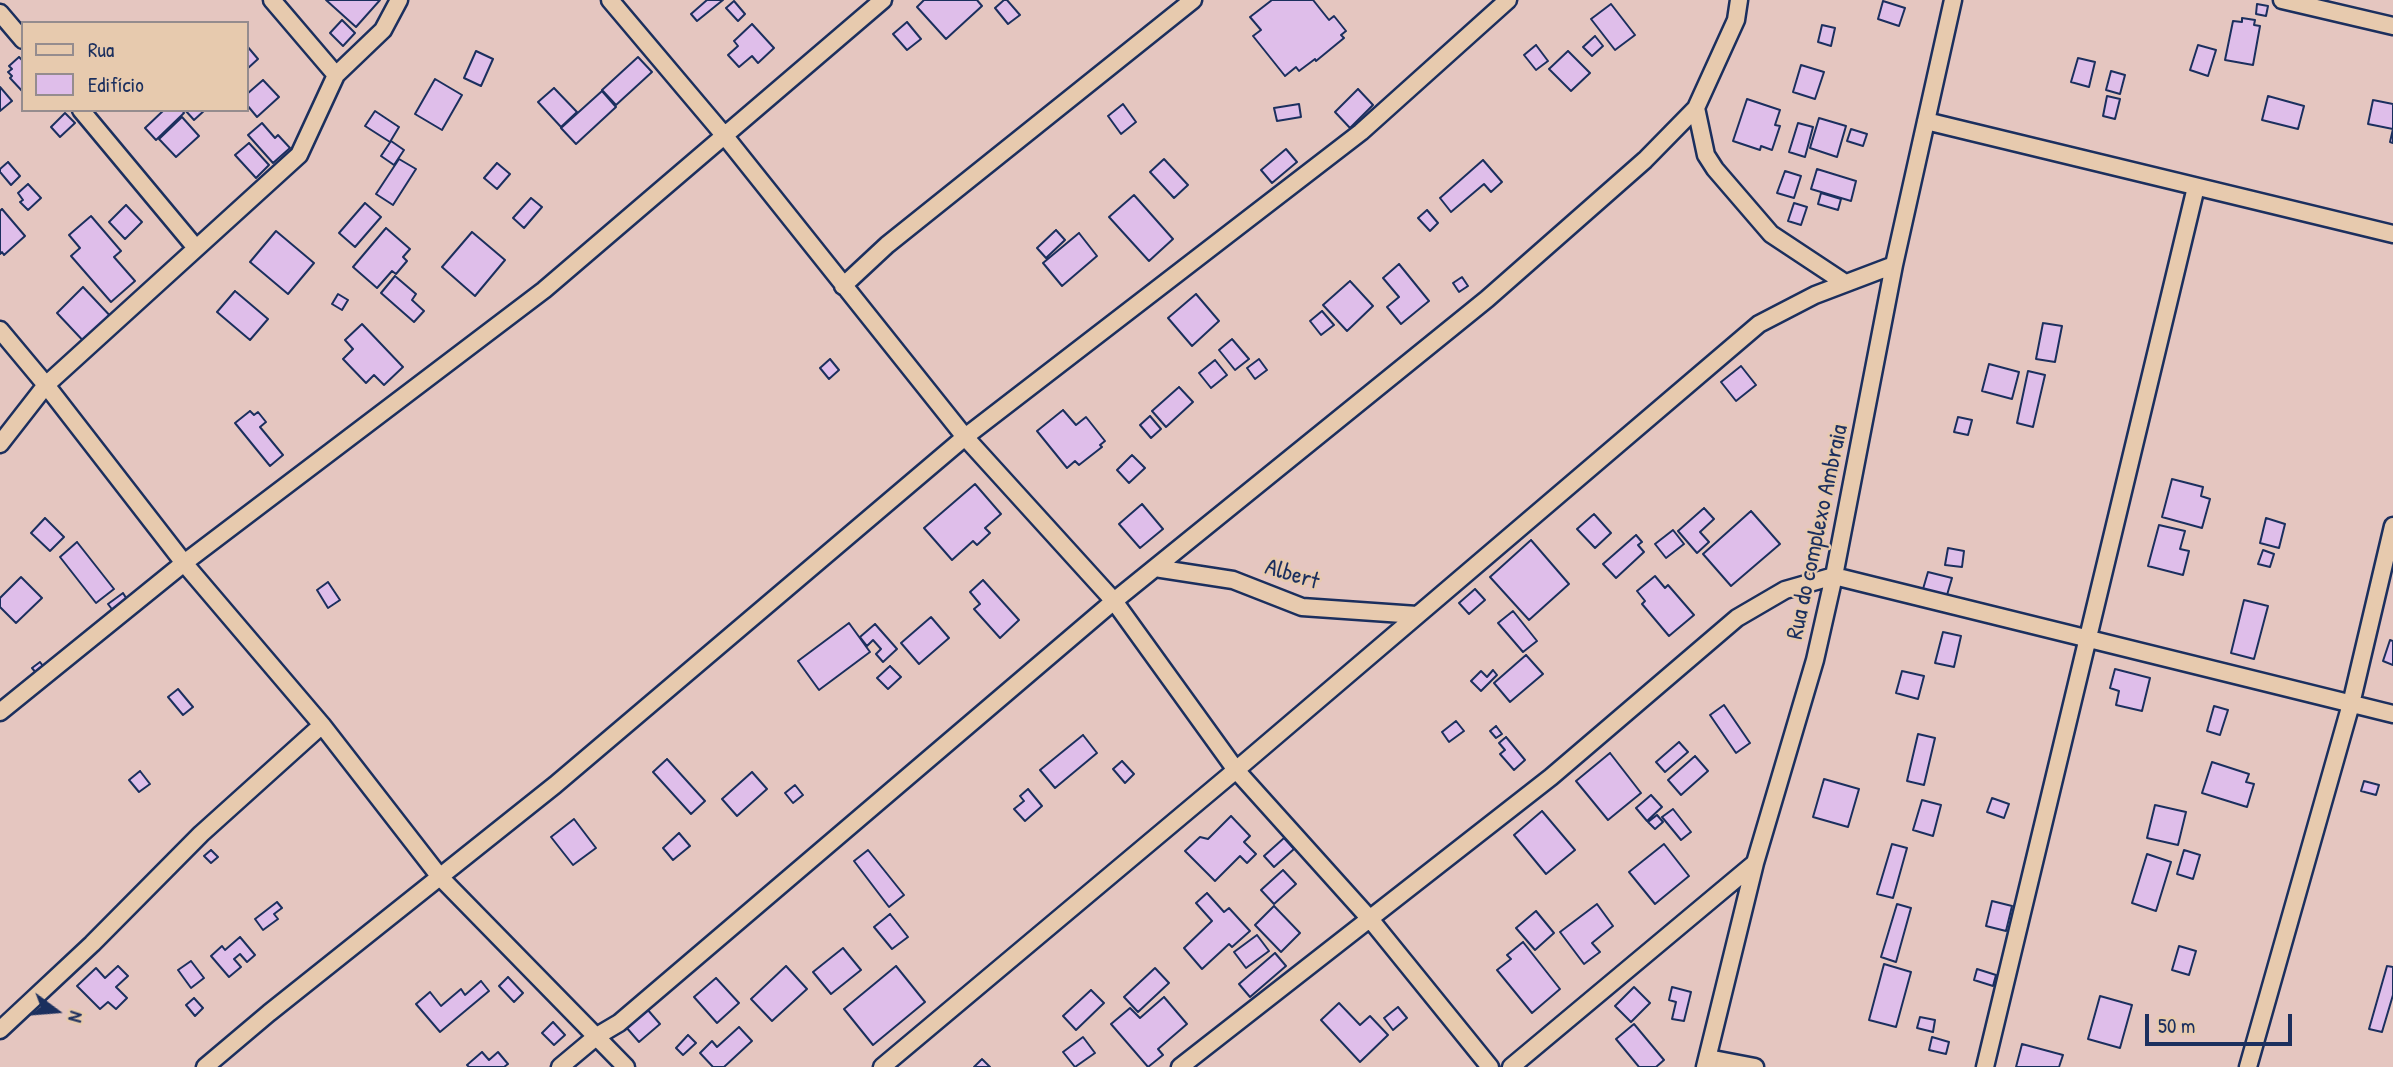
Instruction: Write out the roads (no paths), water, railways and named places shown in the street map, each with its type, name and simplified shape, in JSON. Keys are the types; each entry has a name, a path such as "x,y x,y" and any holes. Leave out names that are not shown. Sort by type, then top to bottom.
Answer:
{"street":[{"path":"272,0 336,75"},
{"path":"0,444 46,385 299,155 336,75 383,30 399,0"},
{"path":"610,0 724,135 965,437 1114,601 1236,770 1370,919 1490,1067"},
{"path":"0,712 184,563 544,290 883,0"},
{"path":"843,286 887,246 1193,0"},
{"path":"205,1067 647,709 965,437 1361,132 1508,0"},
{"path":"560,1067 629,1014 1114,601 1487,299 1645,160 1696,108 1736,20 1739,0"},
{"name":"Rua do complexo Ambraia","path":"1707,1062 1755,863 1815,660 1834,576 1894,265 1953,0"},
{"path":"2283,0 2392,22"},
{"path":"0,13 21,38"},
{"path":"1696,108 1706,155 1715,169 1771,233 1845,283"},
{"path":"83,112 196,248"},
{"path":"1926,121 2393,234"},
{"path":"1985,1067 2196,187"},
{"path":"882,1067 1236,770 1759,324 1815,295 1894,265"},
{"path":"0,330 184,563 322,725 440,877 626,1067"},
{"path":"2248,1067 2351,704 2393,526"},
{"name":"Albert","path":"1155,568 1233,580 1302,607 1418,615"},
{"path":"1180,1067 1551,777 1737,618 1785,590 1834,576 2393,714"},
{"path":"0,1030 92,944 201,834 322,725"},
{"path":"1511,1067 1755,863"},
{"path":"1707,1062 1755,1067"}]}
